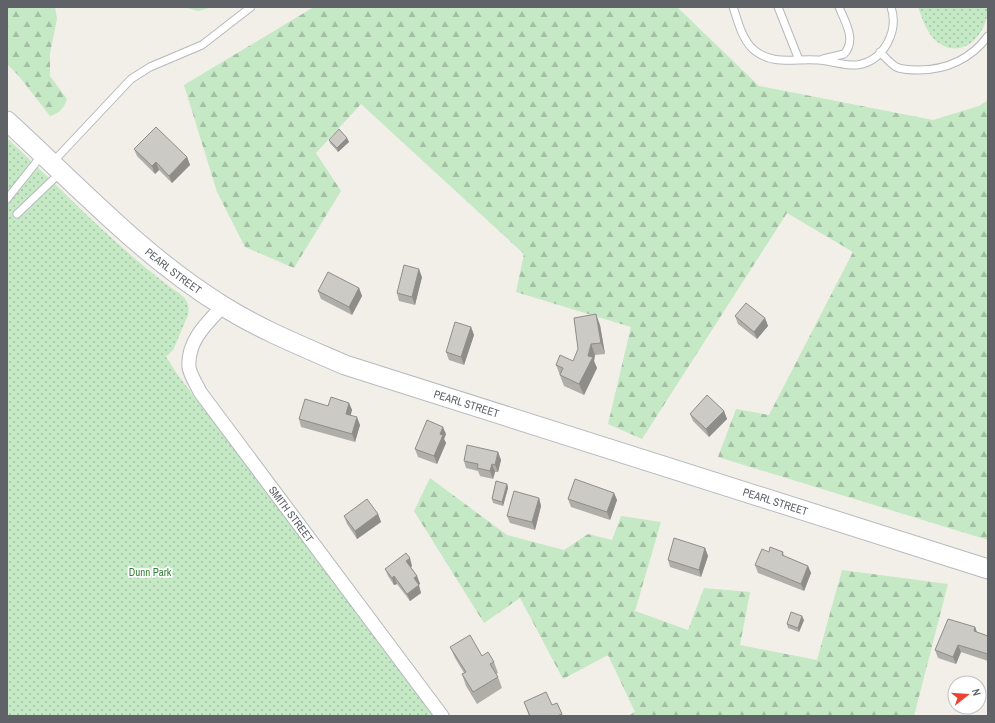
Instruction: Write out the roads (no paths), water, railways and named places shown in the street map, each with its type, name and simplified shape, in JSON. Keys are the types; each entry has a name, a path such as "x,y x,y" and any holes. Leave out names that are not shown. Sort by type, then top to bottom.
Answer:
{"main road":[{"name":"PEARL STREET","path":"7,121 145,249 176,274 223,306 286,338 345,365 988,569"}],"street":[{"name":"SMITH STREET","path":"223,306 206,324 192,343 189,367 200,392 442,716"}],"lane":[{"path":"7,199 52,163 131,79 150,67 202,44 251,7"},
{"path":"732,7 744,37 753,50 772,60 819,60 847,65 858,65 874,58 880,52 893,32 894,20 891,7"},
{"path":"778,7 799,60"},
{"path":"819,60 840,56 848,50 850,37 839,7"},
{"path":"880,52 893,65 902,69 925,70 951,65 970,55 988,36"},
{"path":"17,214 52,163"}],"park label":[{"name":"Dunn Park","path":"150,572"}]}
